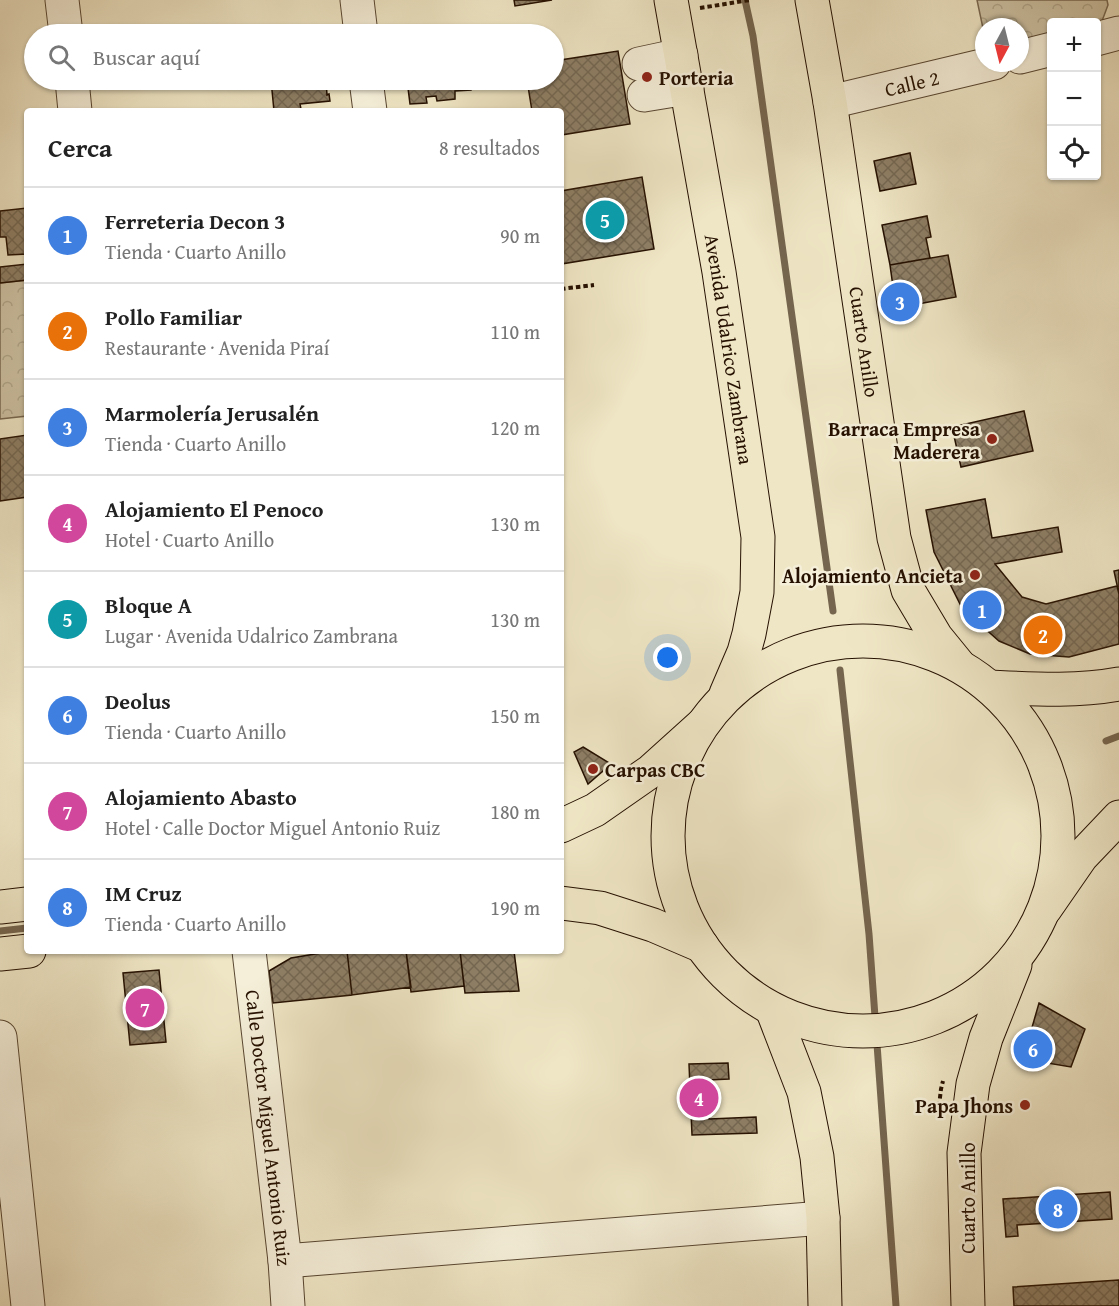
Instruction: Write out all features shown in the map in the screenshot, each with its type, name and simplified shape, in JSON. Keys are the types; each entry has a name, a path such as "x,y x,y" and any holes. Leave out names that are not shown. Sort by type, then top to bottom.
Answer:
{"main road":[{"name":"Avenida Udalrico Zambrana","path":"671,0 719,272 758,537 757,592 749,634 744,652 725,696"},
{"name":"Cuarto Anillo","path":"812,0 830,102 894,538 908,590 921,615 961,668"},
{"path":"564,825 595,810 651,771 702,724 725,696 752,675 792,654 835,643 880,642 922,650 961,668 990,687 1018,717 1040,752 1053,790 1059,830 1056,870 1045,909"},
{"path":"990,687 1046,689 1119,684"},
{"path":"702,724 680,766 668,812 669,859 680,905 702,946 733,982 772,1009 824,1027 877,1030 924,1022 959,1006 991,984 1018,955 1045,909 1081,857 1119,817"},
{"path":"564,903 600,908 653,925 702,946"},
{"path":"0,907 24,904"},
{"path":"0,954 24,952"},
{"name":"Cuarto Anillo","path":"968,1306 964,1153 973,1084 986,1038 1018,955"},
{"path":"772,1009 804,1092 817,1157 823,1218 825,1306"}],"street":[{"path":"62,0 65,24"},
{"path":"357,0 360,24"},
{"path":"1101,38 1119,33"},
{"path":"1029,55 1047,51"},
{"path":"681,56 641,80 687,88"},
{"name":"Calle 2","path":"830,102 975,68"},
{"path":"73,90 75,108"},
{"path":"367,90 370,108"},
{"name":"Calle Doctor Miguel Antonio Ruiz","path":"249,954 285,1261 288,1306"},
{"path":"0,1038 28,1306"},
{"path":"285,1261 823,1218"}],"path":[{"path":"706,7 750,0"},
{"path":"564,289 594,285"}],"green space":[{"path":"977,0 1107,0 1108,5 1102,21 1101,18 1047,18 1047,45 1029,49 1029,18 981,18"},
{"path":"24,280 24,416 0,419 0,283"}],"building":[{"path":"514,0 552,0 515,6"},
{"path":"618,51 630,124 564,135 564,108 532,108 529,90 564,90 564,59"},
{"path":"272,90 327,90 327,95 329,94 330,101 300,104 301,108 274,108"},
{"path":"408,90 471,90 455,91 455,99 437,101 436,96 426,97 427,103 410,104"},
{"path":"910,153 916,184 880,191 874,161"},
{"path":"642,177 654,249 564,264 564,190"},
{"path":"24,208 24,254 8,255 6,237 0,237 0,211"},
{"path":"927,216 931,237 926,238 930,258 890,265 882,225"},
{"path":"948,255 956,297 896,308 890,265"},
{"path":"24,264 24,280 0,283 0,267"},
{"name":"Barraca Empresa Maderera","path":"1024,411 1033,451 961,467 952,427"},
{"path":"24,435 24,497 0,501 0,439"},
{"name":"Alojamiento Ancieta","path":"985,499 992,538 1058,527 1062,552 995,564 1022,597 1046,604 1117,586 1119,644 1069,657 1030,654 999,641 962,608 934,552 926,510"},
{"path":"1119,570 1119,594 1114,571"},
{"name":"Carpas CBC","path":"583,747 611,764 588,784 574,752"},
{"path":"315,954 347,954 352,995 273,1003 269,971 291,958"},
{"path":"347,954 406,954 411,987 352,995"},
{"path":"406,954 460,954 464,986 411,992"},
{"path":"460,954 514,954 519,991 465,993"},
{"path":"159,970 166,1042 130,1045 123,973"},
{"path":"1039,1003 1085,1029 1071,1067 1023,1059"},
{"path":"728,1063 729,1079 708,1080 709,1119 756,1117 757,1133 692,1135 689,1064"},
{"path":"1110,1192 1112,1219 1017,1225 1018,1236 1006,1237 1003,1199"},
{"path":"1119,1280 1119,1306 1014,1306 1013,1287"}],"waterway":[{"path":"745,0 753,36 833,611"},
{"path":"840,670 869,934 896,1306"},
{"path":"1106,741 1119,736"},
{"path":"0,931 24,928"}],"place":[{"name":"Porteria","path":"647,77"},
{"name":"Bloque A","path":"605,220"},
{"name":"Marmolería Jerusalén","path":"900,302"},
{"name":"Barraca Empresa Maderera","path":"992,439"},
{"name":"Alojamiento Ancieta","path":"975,575"},
{"name":"Ferreteria Decon 3","path":"982,610"},
{"name":"Pollo Familiar","path":"1043,635"},
{"name":"Carpas CBC","path":"593,769"},
{"name":"Alojamiento Abasto","path":"145,1008"},
{"name":"Deolus","path":"1033,1049"},
{"name":"Alojamiento El Penoco","path":"699,1098"},
{"name":"Papa Jhons","path":"1025,1105"},
{"name":"IM Cruz","path":"1058,1209"}]}
